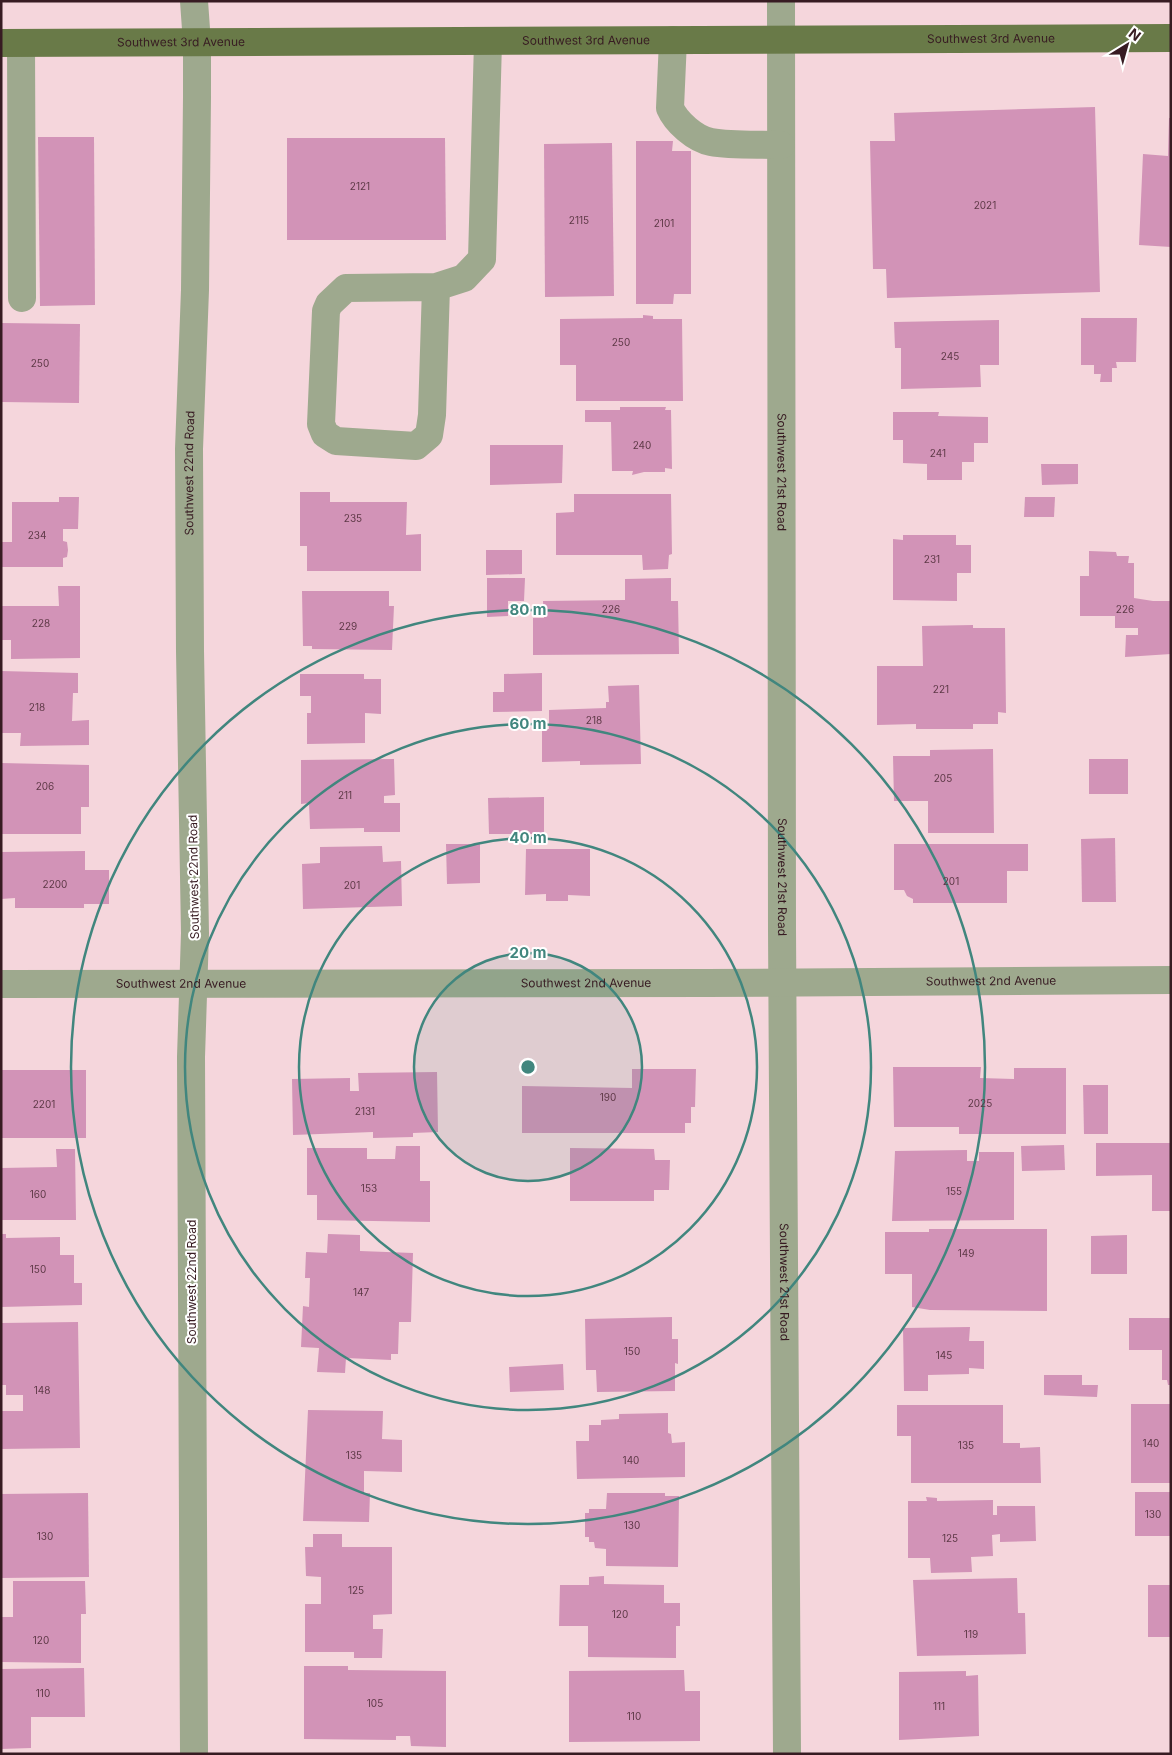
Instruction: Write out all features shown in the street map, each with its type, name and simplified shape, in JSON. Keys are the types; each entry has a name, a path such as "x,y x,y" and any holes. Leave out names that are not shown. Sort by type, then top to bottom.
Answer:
{"main road":[{"name":"Southwest 3rd Avenue","path":"11,43 1171,38"}],"street":[{"name":"Southwest 22nd Road","path":"194,1 197,43 195,290 189,449 195,983 191,1057 194,1754"},
{"name":"Southwest 21st Road","path":"781,1 787,1754"},
{"path":"673,40 670,108 674,118 687,130 709,142 781,145"},
{"path":"436,287 432,415 429,435 416,446 336,441 325,434 321,424 326,311 329,304 346,288 436,287 464,278 482,259 488,42"},
{"path":"11,43 22,298"},
{"name":"Southwest 2nd Avenue","path":"1,984 1171,980"}],"building":[{"path":"1095,107 1100,292 887,298 886,269 873,269 870,141 895,141 894,113"},
{"path":"1169,118 1171,118 1171,247 1139,245 1143,154 1168,156"},
{"path":"38,137 94,137 95,305 40,306"},
{"path":"287,138 445,138 446,240 287,240"},
{"path":"636,141 673,141 672,151 691,151 691,294 674,294 673,304 636,304"},
{"path":"612,143 614,296 545,297 544,144"},
{"path":"643,315 653,316 653,319 682,319 683,401 576,401 576,365 560,365 560,319 643,318"},
{"path":"1081,318 1137,318 1136,362 1116,362 1117,368 1112,368 1112,382 1100,382 1101,374 1094,374 1094,365 1081,365"},
{"path":"999,320 999,365 980,365 981,387 901,389 901,348 895,348 894,322"},
{"path":"1,323 80,324 79,403 1,402"},
{"path":"620,407 666,407 665,410 671,410 672,469 665,468 665,472 644,472 632,475 633,471 612,471 611,422 585,422 585,410 620,410"},
{"path":"893,412 939,412 938,416 988,417 988,443 974,443 974,462 962,462 962,480 927,480 927,464 903,463 903,440 893,440"},
{"path":"490,445 563,445 562,483 490,485"},
{"path":"1041,464 1078,464 1078,484 1042,485"},
{"path":"300,492 330,492 330,502 407,502 406,535 421,534 421,571 307,571 307,546 300,546"},
{"path":"574,494 671,494 672,554 669,555 668,569 643,570 642,555 556,555 556,513 574,512"},
{"path":"59,497 79,497 78,529 63,529 63,541 67,542 68,550 67,557 63,558 63,567 1,567 1,542 12,542 12,502 59,502"},
{"path":"1025,497 1055,497 1054,517 1024,517"},
{"path":"903,535 956,535 956,545 971,545 971,573 957,573 957,601 893,600 893,539 903,540"},
{"path":"486,550 522,550 522,574 486,575"},
{"path":"1089,551 1116,552 1117,556 1129,556 1128,563 1134,563 1134,598 1171,601 1171,654 1125,657 1126,635 1138,635 1138,628 1115,628 1115,616 1080,616 1080,576 1089,576"},
{"path":"487,578 525,578 524,601 508,601 508,616 487,617"},
{"path":"671,578 671,601 678,601 679,654 533,655 533,618 544,618 543,601 625,600 625,579"},
{"path":"58,586 80,586 80,658 11,659 11,640 1,640 1,606 59,606"},
{"path":"302,591 389,591 389,606 394,606 392,650 312,649 312,646 303,646"},
{"path":"973,625 973,628 1005,628 1006,713 998,712 998,724 973,724 973,729 916,729 916,724 877,725 877,666 923,666 922,626"},
{"path":"1,671 78,673 78,693 73,693 72,721 89,720 89,745 20,746 21,733 1,733"},
{"path":"542,673 542,711 493,712 493,692 504,692 504,674"},
{"path":"300,674 364,674 364,679 381,679 381,714 365,713 365,743 307,744 307,713 311,713 311,696 300,696"},
{"path":"639,685 641,764 580,765 580,761 542,762 542,729 549,729 549,710 606,708 606,702 609,702 608,686"},
{"path":"993,749 994,833 928,833 928,801 894,801 893,756 930,756 930,750"},
{"path":"394,759 395,795 384,796 384,803 400,803 400,832 364,832 364,828 310,829 309,803 301,804 301,760"},
{"path":"1089,759 1128,759 1128,794 1089,794"},
{"path":"1,763 89,765 89,807 81,807 81,834 1,834"},
{"path":"544,797 544,834 489,834 488,798"},
{"path":"1115,838 1116,902 1082,902 1081,839"},
{"path":"446,844 480,844 480,883 447,884"},
{"path":"894,844 1028,844 1028,871 1007,871 1007,903 913,903 913,899 907,896 904,890 894,890"},
{"path":"382,846 383,862 401,861 402,906 303,909 302,864 320,863 320,847"},
{"path":"526,849 590,849 590,896 568,895 568,901 546,901 546,894 525,895"},
{"path":"85,851 85,870 109,870 109,904 84,904 84,908 15,908 15,898 1,899 1,852"},
{"path":"893,1067 981,1067 980,1078 1014,1079 1014,1068 1066,1068 1066,1134 959,1134 959,1127 894,1127"},
{"path":"632,1069 696,1069 695,1107 691,1107 691,1123 685,1123 685,1133 522,1133 522,1086 632,1088"},
{"path":"1,1070 86,1070 86,1138 1,1138"},
{"path":"437,1072 438,1132 413,1133 413,1137 373,1138 373,1132 293,1135 292,1079 350,1078 350,1091 359,1091 358,1073"},
{"path":"1083,1085 1108,1085 1108,1134 1084,1134"},
{"path":"1096,1143 1171,1143 1171,1211 1152,1211 1152,1175 1096,1176"},
{"path":"1064,1145 1065,1170 1022,1171 1021,1146"},
{"path":"396,1146 420,1146 420,1181 430,1181 430,1222 317,1220 317,1195 307,1195 307,1148 367,1148 367,1159 395,1159"},
{"path":"570,1148 654,1149 655,1160 670,1160 669,1190 654,1190 654,1201 570,1201"},
{"path":"56,1149 75,1149 76,1220 1,1220 1,1168 57,1167"},
{"path":"967,1150 967,1161 979,1161 979,1152 1014,1152 1014,1220 892,1221 895,1151"},
{"path":"929,1229 1047,1229 1047,1311 930,1310 912,1307 912,1274 885,1274 885,1232 929,1232"},
{"path":"1,1234 6,1234 6,1238 60,1237 60,1255 74,1255 74,1283 82,1283 82,1305 1,1307"},
{"path":"328,1234 360,1235 360,1251 413,1253 411,1322 399,1322 398,1354 391,1354 391,1360 346,1358 345,1373 317,1372 319,1348 301,1347 303,1306 309,1307 310,1278 305,1278 306,1252 327,1253"},
{"path":"1127,1235 1127,1274 1091,1274 1091,1236"},
{"path":"672,1317 672,1339 678,1339 678,1364 675,1363 675,1391 597,1392 596,1370 586,1370 585,1319"},
{"path":"1129,1318 1171,1318 1171,1385 1168,1385 1167,1380 1162,1380 1162,1350 1129,1350"},
{"path":"78,1322 80,1448 1,1449 1,1411 23,1411 23,1395 6,1395 6,1385 1,1385 1,1323"},
{"path":"970,1327 969,1341 984,1341 984,1369 969,1368 969,1374 928,1375 928,1391 904,1391 903,1328"},
{"path":"563,1364 564,1390 510,1392 509,1367"},
{"path":"1044,1375 1082,1375 1082,1385 1098,1385 1097,1397 1044,1395"},
{"path":"1131,1404 1171,1404 1171,1483 1131,1483"},
{"path":"897,1405 1003,1405 1003,1443 1020,1443 1020,1448 1040,1447 1041,1483 911,1483 911,1436 897,1436"},
{"path":"308,1410 383,1411 382,1439 402,1440 402,1472 364,1471 364,1493 370,1493 369,1522 303,1521"},
{"path":"668,1413 668,1433 671,1434 672,1443 685,1442 685,1477 577,1479 576,1441 589,1441 589,1425 601,1425 601,1420 619,1419 619,1414"},
{"path":"1135,1492 1171,1492 1171,1536 1135,1536"},
{"path":"88,1493 89,1577 1,1578 1,1494"},
{"path":"607,1493 665,1493 665,1496 679,1496 678,1567 606,1566 606,1549 595,1548 594,1542 589,1542 589,1537 585,1537 585,1513 589,1513 589,1509 606,1509"},
{"path":"926,1497 937,1498 937,1501 993,1500 993,1515 997,1515 997,1506 1035,1506 1036,1541 1000,1542 1000,1534 992,1535 993,1556 971,1557 972,1572 931,1573 930,1558 908,1558 908,1501 927,1501"},
{"path":"313,1534 342,1534 342,1547 392,1547 392,1614 373,1615 373,1629 383,1629 382,1658 354,1658 354,1652 305,1652 305,1604 321,1604 321,1577 306,1576 305,1547 313,1547"},
{"path":"604,1576 604,1584 664,1585 664,1603 680,1603 680,1626 676,1626 676,1658 588,1657 588,1626 559,1626 560,1585 589,1585 589,1577"},
{"path":"1017,1578 1018,1613 1025,1613 1026,1654 917,1656 913,1580"},
{"path":"13,1581 85,1581 86,1614 81,1614 81,1663 1,1662 1,1617 13,1617"},
{"path":"1148,1585 1171,1585 1171,1637 1148,1637"},
{"path":"304,1666 348,1666 348,1670 446,1671 446,1747 411,1746 410,1736 396,1736 396,1740 304,1739"},
{"path":"84,1668 85,1717 31,1717 31,1748 1,1749 1,1669"},
{"path":"684,1670 685,1691 700,1691 700,1741 569,1742 569,1671"},
{"path":"966,1671 966,1676 978,1675 979,1736 899,1740 899,1672"}]}
